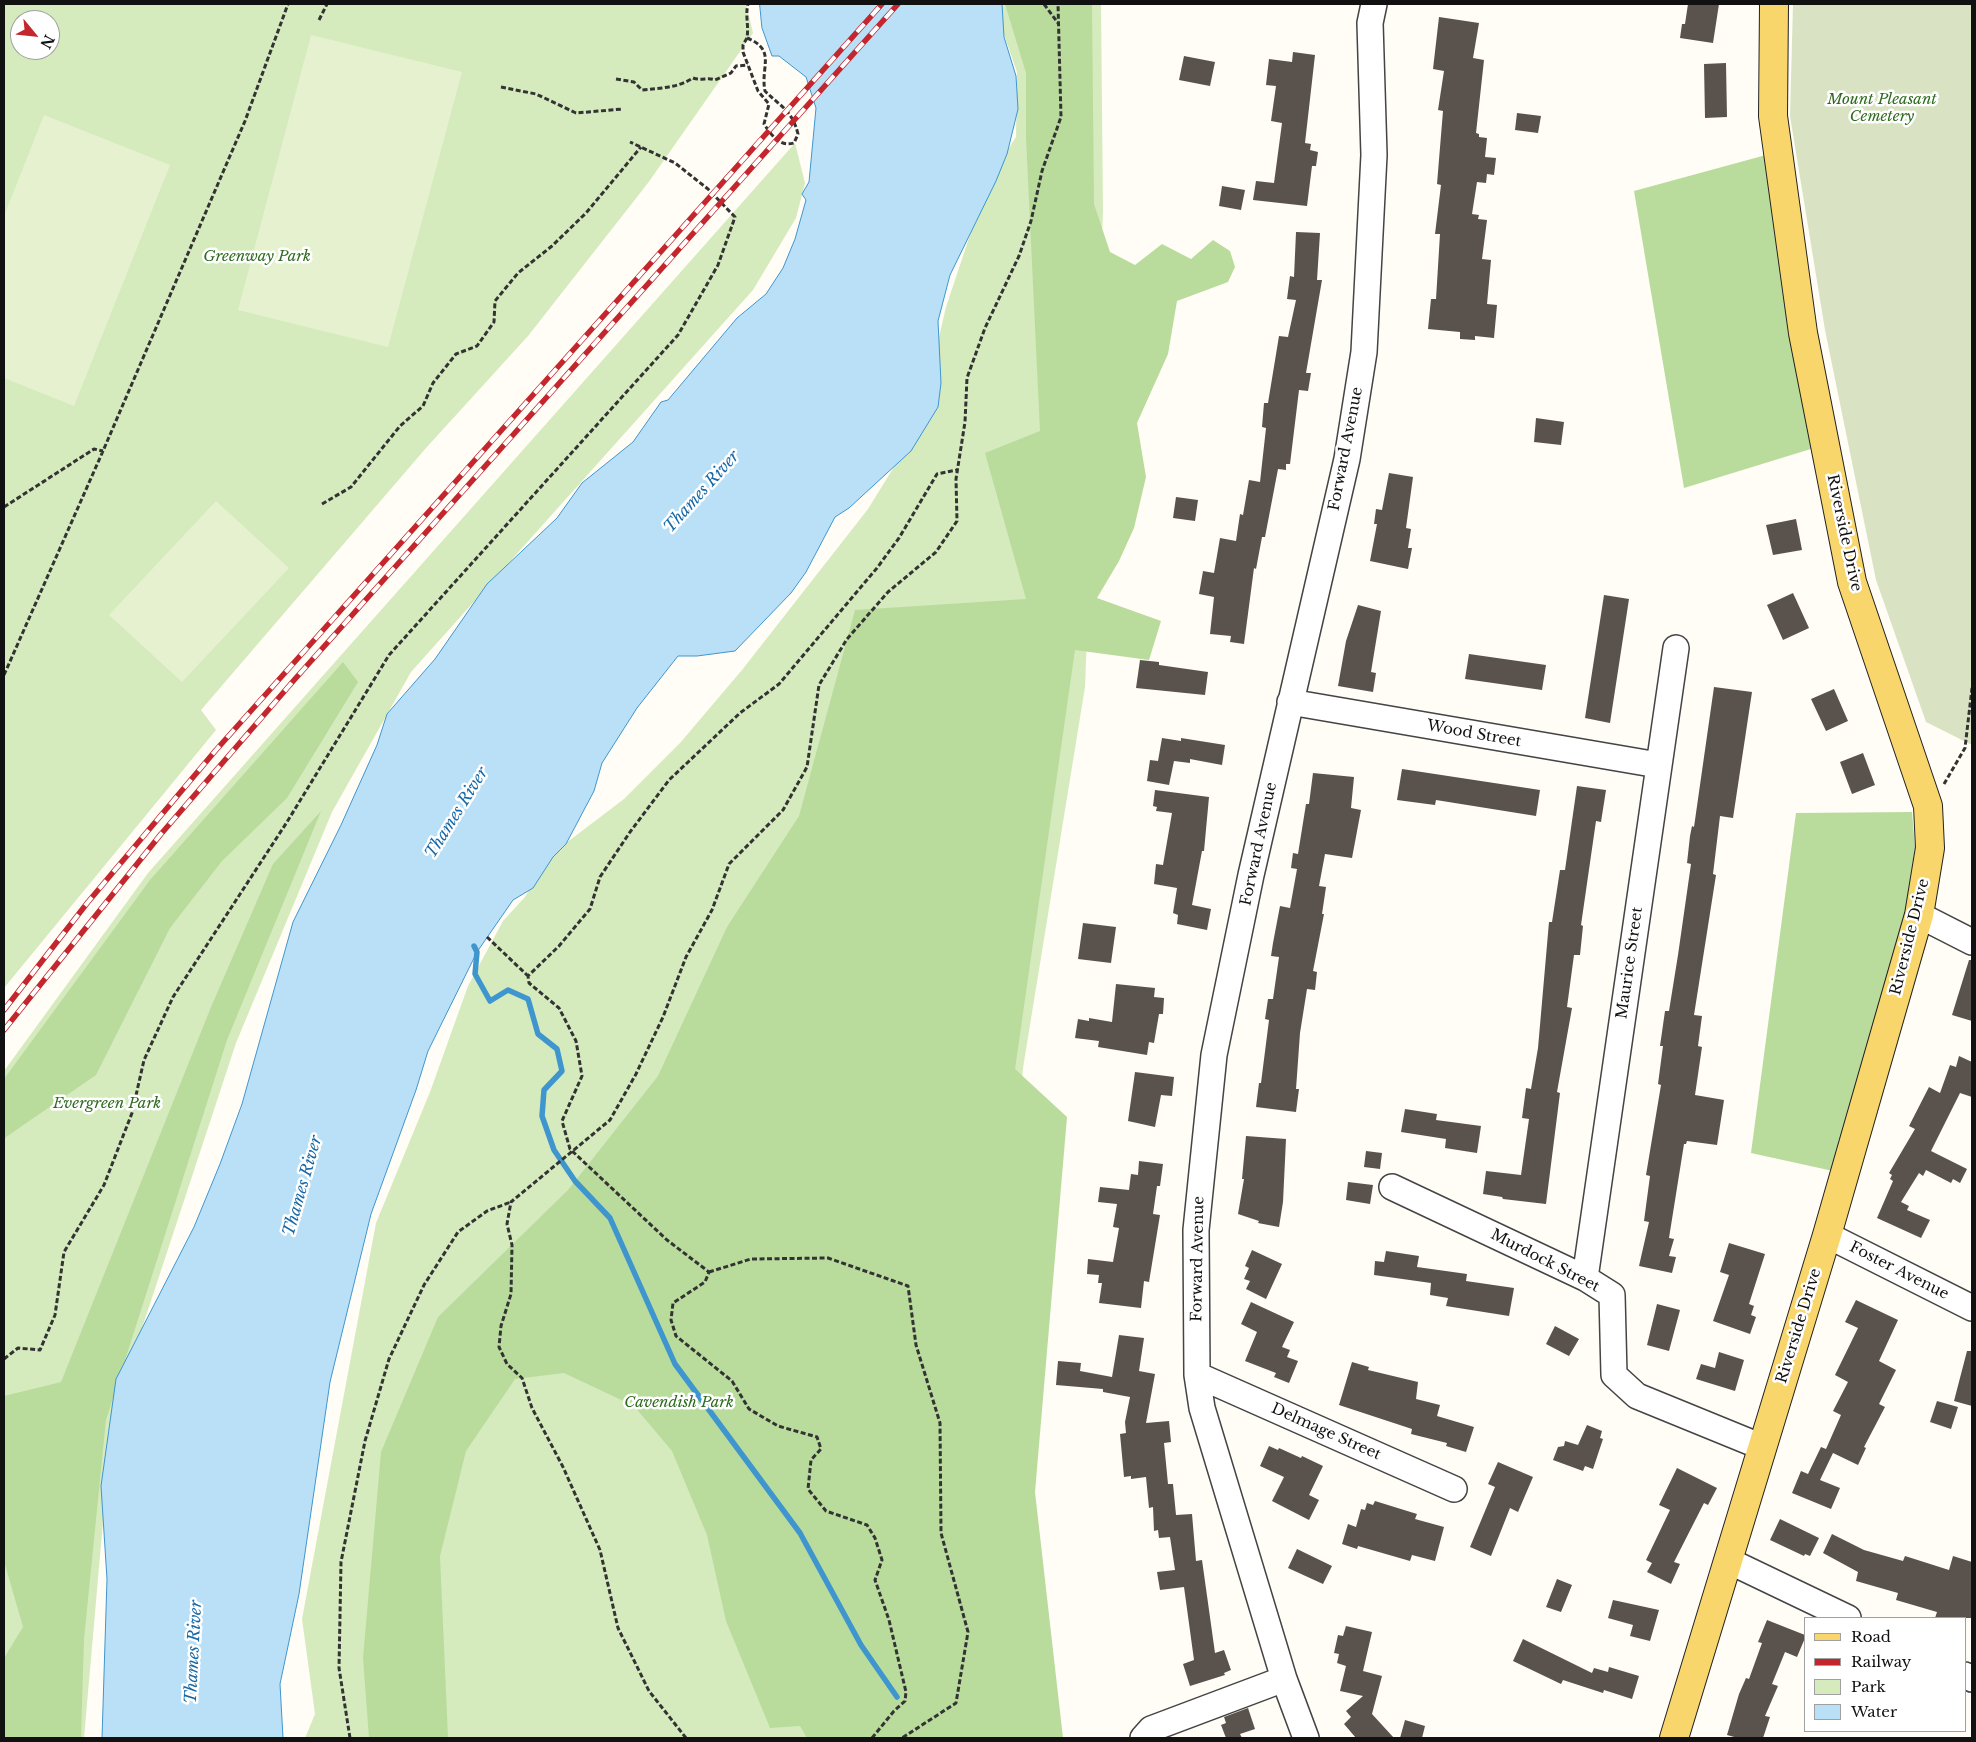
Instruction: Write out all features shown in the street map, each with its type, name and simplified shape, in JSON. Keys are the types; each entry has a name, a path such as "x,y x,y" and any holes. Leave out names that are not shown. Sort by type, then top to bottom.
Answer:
{"main road":[{"name":"Riverside Drive","path":"1674,1738 1827,1235 1918,915 1930,848 1928,806 1852,582 1804,333 1773,116 1774,4"}],"street":[{"name":"Forward Avenue","path":"1306,1738 1284,1679 1202,1408 1197,1375 1196,1230 1214,1055 1290,702 1347,459 1364,352 1374,155 1370,23 1374,4"},
{"name":"Maurice Street","path":"1585,1278 1676,648"},
{"name":"Wood Street","path":"1290,702 1658,765"},
{"path":"1918,915 1972,942"},
{"name":"Murdock Street","path":"1392,1187 1585,1278 1612,1295 1614,1374 1637,1396 1762,1447"},
{"name":"Foster Avenue","path":"1827,1235 1972,1308"},
{"name":"Delmage Street","path":"1197,1375 1454,1489"},
{"path":"1729,1561 1846,1617"},
{"path":"1144,1738 1151,1729 1184,1728 1284,1679"}],"path":[{"path":"4,675 245,121 288,4"},
{"path":"319,20 327,4"},
{"path":"747,38 760,43 764,49 765,91 786,108 792,116 798,134 794,142 780,143 764,124 769,104 758,92 743,45 747,38 748,4"},
{"path":"1044,4 1058,23"},
{"path":"350,1738 339,1668 341,1562 365,1441 389,1359 424,1285 458,1232 487,1211 512,1202 610,1120 636,1074 663,1017 686,958 712,910 729,864 783,810 807,766 819,685 847,640 888,592 936,552 957,521 957,470 965,422 967,378 985,328 1019,256 1031,221 1042,171 1061,117 1058,4"},
{"path":"616,79 634,82 642,90 671,87 682,85 693,78 700,80 711,78 715,80 731,73 736,66 748,65"},
{"path":"502,87 536,94 576,113 623,109"},
{"path":"4,1359 18,1348 40,1350 55,1315 64,1252 104,1185 132,1113 144,1060 173,997 287,822 389,655 678,334 718,264 735,217 708,189 675,163 630,142"},
{"path":"322,504 351,488 400,426 423,406 433,384 456,354 477,346 494,322 495,301 518,272 552,246 586,213 641,147"},
{"path":"4,508 94,449 103,451"},
{"path":"710,1272 667,1240 572,1153 562,1121 582,1076 576,1041 559,1008 528,983 528,976 559,946 590,909 600,876 630,832 670,780 740,712 779,684 882,561 899,538 937,474 957,470"},
{"path":"1928,806 1942,789 1964,748 1972,688"},
{"path":"487,937 528,976"},
{"path":"512,1202 508,1224 512,1245 510,1294 501,1326 499,1347 507,1364 522,1378 532,1408 563,1466 600,1550 618,1628 648,1691 686,1738"},
{"path":"872,1738 894,1710 905,1701 906,1692 889,1620 875,1580 882,1560 876,1538 867,1525 826,1511 808,1489 811,1460 821,1449 817,1436 778,1426 749,1409 732,1381 676,1336 671,1320 673,1303 705,1282 710,1272 750,1259 828,1258 908,1286 916,1345 940,1423 941,1534 968,1632 956,1703 902,1738"}],"green space":[{"name":"Greenway Park","path":"4,4 746,4 753,33 648,183 528,336 426,448 201,710 216,730 4,988"},
{"name":"Cavendish Park","path":"1005,4 1092,4 1094,204 1110,252 1135,265 1162,244 1191,259 1213,240 1230,251 1235,267 1228,282 1177,301 1168,354 1137,423 1146,477 1134,528 1119,561 1097,598 1161,621 1149,660 1075,650 1015,1069 1067,1117 1035,1492 1063,1738 807,1738 800,1726 770,1728 726,1621 707,1535 672,1451 634,1406 564,1373 515,1379 466,1451 440,1556 448,1738 369,1738 363,1658 381,1452 438,1317 568,1190 658,1076 727,927 799,816 855,610 1026,599 985,453 1040,431 1026,138 1026,73"},
{"name":"Cavendish Park","path":"1017,4 1101,4 1103,211 1085,687 1023,1068 1002,1310 1046,1738 305,1738 315,1714 302,1619 376,1223 430,1092 468,986 503,921 525,897 549,856 624,799 680,743 742,670 868,509 918,428 946,307 988,181 1016,137 1017,72 994,6"},
{"name":"Mount Pleasant Cemetery","path":"1793,4 1972,4 1972,745 1926,722 1876,580 1825,330 1790,116"},
{"path":"311,35 462,72 388,347 238,310"},
{"path":"44,115 170,165 74,406 4,378 4,216"},
{"name":"Evergreen Park","path":"795,143 805,183 796,218 753,290 411,672 332,812 236,1043 112,1419 84,1738 4,1738 4,1071 148,873"},
{"path":"1766,155 1814,448 1684,488 1634,191"},
{"path":"216,501 289,568 182,682 109,615"},
{"path":"343,662 358,682 287,798 222,861 170,928 96,1075 6,1137 4,1141 4,1079 150,880"},
{"path":"321,811 227,1040 106,1420 84,1639 81,1738 4,1738 4,1658 23,1627 4,1561 4,1396 61,1382 211,1007 273,864"},
{"path":"1912,812 1915,848 1903,924 1833,1171 1751,1153 1796,813"}],"water":[{"name":"Thames River","path":"760,4 1002,4 1004,37 1016,76 1018,109 1007,154 996,181 950,275 938,321 941,383 938,407 911,451 849,508 835,517 806,572 791,593 735,651 697,656 678,656 637,708 602,763 594,791 566,844 553,857 533,888 513,900 477,952 428,1051 416,1090 371,1214 330,1382 299,1594 280,1684 283,1738 102,1738 107,1579 101,1486 116,1379 194,1227 220,1164 242,1104 293,922 341,825 377,745 387,714 435,659 487,584 557,518 582,483 633,442 661,402 668,400 737,318 766,294 783,268 795,239 806,200 802,194 809,182 816,108 806,77 779,56 772,56 762,28"}],"building":[{"path":"1688,4 1719,4 1713,43 1680,38 1682,24 1685,24"},
{"path":"1439,17 1479,23 1473,58 1484,60 1476,133 1479,134 1479,137 1487,138 1485,157 1496,158 1494,175 1487,174 1486,183 1477,182 1472,214 1479,215 1478,219 1487,220 1482,259 1491,260 1487,304 1497,305 1494,338 1475,336 1475,340 1460,339 1460,332 1428,329 1431,299 1436,299 1440,234 1435,234 1441,185 1437,184 1443,111 1438,110 1444,71 1433,69"},
{"path":"1293,52 1315,55 1305,143 1311,144 1310,150 1318,152 1316,166 1312,166 1307,206 1253,200 1256,181 1274,183 1282,123 1271,121 1276,86 1266,85 1269,59 1292,62"},
{"path":"1184,56 1215,62 1210,86 1179,80"},
{"path":"1726,63 1727,117 1705,118 1704,64"},
{"path":"1517,113 1541,116 1538,133 1515,130"},
{"path":"1222,186 1245,190 1241,210 1219,206"},
{"path":"1296,232 1320,233 1317,280 1322,280 1306,373 1311,373 1308,391 1299,390 1290,464 1286,464 1286,470 1278,469 1265,537 1262,537 1256,569 1254,568 1244,644 1230,642 1231,636 1210,634 1214,597 1199,594 1203,571 1214,573 1220,538 1236,541 1240,514 1243,515 1249,480 1260,482 1266,428 1262,427 1264,403 1268,403 1279,336 1288,337 1296,300 1287,299 1290,276 1294,277"},
{"path":"1536,418 1564,422 1561,445 1534,442"},
{"path":"1389,473 1413,477 1406,528 1411,529 1408,548 1412,548 1408,569 1370,561 1377,524 1374,524 1376,509 1382,510"},
{"path":"1176,497 1198,500 1195,521 1173,518"},
{"path":"1796,519 1802,550 1773,555 1766,525"},
{"path":"1793,593 1809,628 1783,640 1767,605"},
{"path":"1604,595 1629,599 1610,723 1585,718"},
{"path":"1358,605 1381,611 1371,672 1376,673 1373,692 1338,686 1346,641"},
{"path":"1469,654 1546,665 1542,690 1465,679"},
{"path":"1140,660 1159,662 1159,665 1208,672 1205,695 1136,688"},
{"path":"1714,687 1752,692 1733,818 1720,816 1713,874 1716,875 1694,1015 1702,1016 1698,1046 1702,1047 1695,1095 1724,1100 1717,1145 1687,1141 1684,1144 1669,1238 1674,1239 1669,1256 1676,1257 1672,1273 1639,1266 1649,1222 1644,1221 1650,1176 1646,1175 1661,1085 1658,1084 1663,1046 1660,1046 1665,1011 1669,1011 1678,955 1691,864 1687,863 1690,836 1692,826 1694,827"},
{"path":"1834,689 1848,721 1826,731 1811,699"},
{"path":"1162,738 1181,741 1181,738 1225,745 1222,765 1190,759 1190,763 1174,761 1169,785 1147,781 1150,760 1158,761"},
{"path":"1863,753 1875,785 1852,794 1840,762"},
{"path":"1402,769 1540,790 1536,816 1436,800 1435,805 1397,800"},
{"path":"1313,773 1354,777 1351,808 1361,810 1352,858 1325,854 1319,886 1326,887 1322,914 1324,914 1313,971 1317,972 1315,990 1307,989 1300,1033 1296,1089 1299,1089 1296,1112 1256,1107 1269,1020 1265,1019 1268,999 1273,999 1279,957 1271,956 1273,943 1280,906 1290,908 1297,869 1291,868 1293,853 1298,854 1306,804 1309,804"},
{"path":"1577,786 1606,790 1601,822 1596,821 1581,925 1583,926 1580,955 1574,955 1567,1007 1572,1008 1557,1092 1560,1093 1546,1204 1503,1199 1502,1197 1483,1194 1486,1171 1521,1175 1529,1119 1522,1118 1526,1088 1531,1089 1538,1048 1549,922 1552,922 1560,870 1565,870"},
{"path":"1155,790 1209,797 1204,851 1202,851 1192,905 1211,909 1207,930 1177,924 1178,915 1173,913 1177,888 1154,884 1156,864 1163,865 1172,813 1156,811 1157,807 1153,806"},
{"path":"1083,923 1116,927 1111,963 1078,959"},
{"path":"1969,960 1972,960 1972,1021 1952,1015"},
{"path":"1116,984 1155,988 1154,997 1164,998 1163,1014 1159,1014 1154,1043 1149,1042 1147,1055 1098,1047 1099,1041 1075,1038 1078,1019 1089,1021 1089,1018 1112,1022"},
{"path":"1959,1056 1972,1062 1972,1097 1960,1093 1931,1151 1967,1169 1960,1183 1953,1179 1951,1183 1926,1170 1923,1176 1919,1173 1901,1202 1909,1206 1907,1210 1930,1220 1921,1238 1877,1218 1893,1181 1890,1179 1892,1175 1889,1173 1915,1129 1909,1126 1929,1087 1940,1093 1950,1065 1956,1067"},
{"path":"1135,1072 1174,1077 1172,1096 1161,1095 1155,1127 1128,1121"},
{"path":"1405,1109 1437,1114 1436,1120 1481,1126 1477,1153 1445,1148 1446,1139 1401,1132"},
{"path":"1246,1136 1286,1139 1283,1202 1279,1227 1258,1223 1259,1221 1238,1214 1244,1179 1242,1179"},
{"path":"1366,1151 1382,1153 1380,1169 1364,1167"},
{"path":"1139,1161 1163,1164 1160,1186 1157,1186 1153,1214 1160,1215 1149,1282 1144,1281 1141,1308 1099,1303 1102,1283 1098,1283 1099,1275 1087,1274 1088,1259 1113,1262 1119,1228 1113,1227 1117,1204 1098,1202 1100,1187 1129,1190 1131,1174 1138,1175"},
{"path":"1348,1182 1373,1185 1370,1204 1346,1200"},
{"path":"1729,1243 1765,1254 1749,1304 1754,1306 1751,1315 1756,1317 1750,1334 1713,1321 1729,1275 1720,1272"},
{"path":"1252,1250 1282,1264 1266,1299 1246,1289 1250,1281 1244,1279 1249,1268 1245,1266"},
{"path":"1386,1251 1419,1256 1417,1267 1467,1274 1466,1281 1514,1288 1509,1316 1446,1306 1448,1298 1430,1295 1431,1283 1374,1275 1375,1261 1384,1262"},
{"path":"1856,1300 1898,1320 1879,1361 1896,1370 1879,1404 1885,1407 1864,1447 1866,1448 1858,1465 1833,1453 1820,1480 1840,1488 1831,1509 1792,1493 1801,1471 1808,1474 1821,1447 1826,1449 1841,1415 1833,1411 1848,1382 1835,1375 1858,1328 1845,1322"},
{"path":"1251,1302 1294,1322 1282,1347 1290,1350 1287,1357 1298,1361 1289,1383 1274,1377 1276,1373 1245,1361 1257,1332 1241,1324"},
{"path":"1657,1304 1680,1310 1669,1351 1647,1345"},
{"path":"1555,1326 1579,1339 1569,1356 1546,1344"},
{"path":"1119,1335 1144,1338 1139,1371 1155,1374 1146,1423 1169,1421 1171,1442 1164,1443 1168,1484 1173,1484 1176,1515 1192,1514 1196,1561 1202,1560 1215,1653 1224,1650 1231,1670 1224,1673 1225,1675 1190,1686 1183,1664 1194,1660 1184,1587 1160,1590 1157,1572 1175,1570 1170,1537 1159,1538 1158,1530 1154,1531 1153,1507 1149,1508 1146,1477 1131,1479 1131,1476 1124,1477 1120,1434 1126,1433 1125,1422 1130,1397 1103,1392 1103,1389 1056,1385 1058,1361 1081,1363 1080,1371 1112,1377"},
{"path":"1967,1351 1972,1351 1972,1406 1954,1401"},
{"path":"1719,1352 1744,1360 1735,1391 1696,1379 1701,1364 1715,1368"},
{"path":"1352,1362 1369,1367 1368,1370 1418,1382 1416,1399 1440,1405 1437,1416 1474,1427 1466,1452 1446,1446 1447,1443 1411,1434 1412,1429 1339,1405"},
{"path":"1937,1401 1958,1407 1951,1429 1930,1422"},
{"path":"1587,1425 1602,1431 1600,1438 1603,1439 1593,1469 1585,1466 1583,1471 1553,1460 1558,1447 1564,1446 1565,1441 1578,1445"},
{"path":"1269,1446 1278,1450 1279,1448 1301,1458 1302,1456 1323,1466 1309,1495 1319,1500 1309,1520 1272,1501 1284,1477 1260,1466"},
{"path":"1498,1462 1533,1477 1518,1512 1510,1508 1491,1556 1470,1547 1495,1487 1488,1484"},
{"path":"1677,1468 1717,1488 1708,1505 1704,1503 1674,1562 1680,1564 1671,1584 1647,1572 1652,1563 1646,1560 1670,1510 1659,1505"},
{"path":"1375,1501 1417,1514 1415,1519 1444,1527 1435,1561 1412,1555 1410,1561 1358,1546 1357,1549 1342,1544 1348,1524 1356,1527 1361,1509 1365,1510 1367,1503 1373,1505"},
{"path":"1780,1519 1819,1538 1810,1556 1805,1554 1804,1556 1770,1540"},
{"path":"1832,1534 1864,1550 1903,1561 1905,1556 1949,1570 1953,1556 1972,1562 1972,1618 1935,1617 1937,1612 1896,1600 1898,1593 1856,1581 1858,1572 1823,1553"},
{"path":"1297,1549 1332,1566 1323,1584 1288,1568"},
{"path":"1557,1579 1572,1585 1561,1612 1546,1607"},
{"path":"1613,1600 1659,1610 1650,1641 1630,1636 1633,1625 1608,1618"},
{"path":"1767,1620 1804,1635 1804,1640 1797,1657 1785,1652 1772,1684 1778,1686 1765,1716 1770,1717 1763,1738 1738,1738 1727,1735 1739,1694 1746,1678 1749,1679 1762,1643 1758,1642"},
{"path":"1346,1626 1372,1632 1363,1671 1382,1676 1372,1714 1394,1738 1356,1738 1344,1724 1351,1717 1346,1711 1363,1696 1340,1691 1346,1666 1337,1663 1339,1654 1334,1653 1338,1635 1343,1636"},
{"path":"1523,1639 1592,1673 1594,1668 1608,1672 1609,1667 1639,1676 1632,1699 1604,1690 1603,1693 1563,1680 1561,1684 1513,1661"},
{"path":"1248,1708 1255,1729 1240,1734 1242,1738 1226,1738 1221,1725 1226,1723 1224,1717"},
{"path":"1405,1720 1425,1726 1422,1738 1400,1738"}],"waterway":[{"path":"474,946 477,952 475,974 490,1001 508,990 528,999 538,1034 557,1049 562,1071 544,1090 542,1116 554,1150 575,1181 610,1218 675,1364 800,1533 861,1645 897,1697"}],"railway":[{"path":"4,1010 88,902 216,750 882,4"},
{"path":"4,1030 161,834 295,679 898,4"}]}
